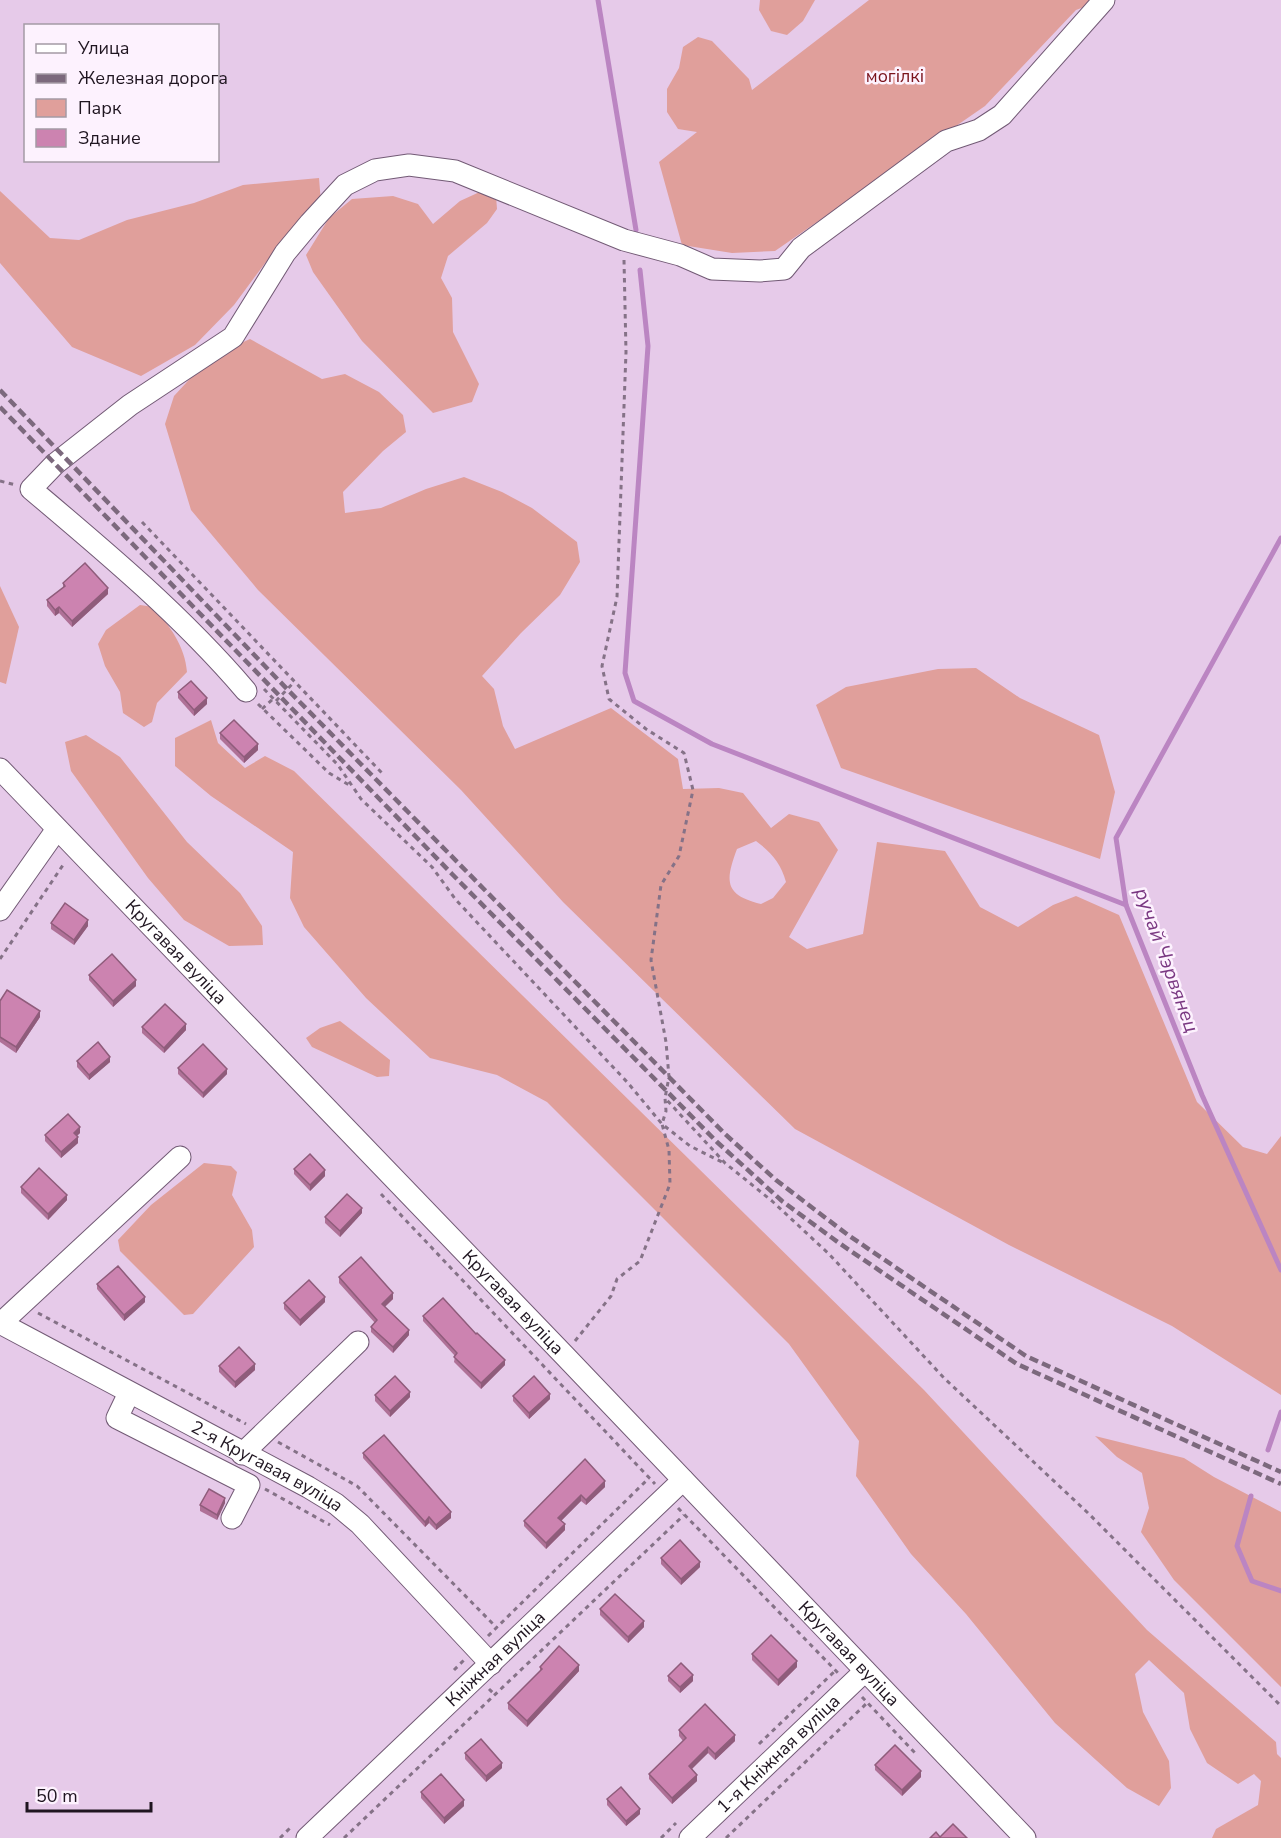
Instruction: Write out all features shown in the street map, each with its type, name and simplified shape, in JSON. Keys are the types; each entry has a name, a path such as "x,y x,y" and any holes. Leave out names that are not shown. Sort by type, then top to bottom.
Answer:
{"street":[{"path":"246,692 167,606 31,489 55,464 129,405 233,337 285,253 345,184 375,170 409,165 455,171 624,240 680,255 712,269 760,271 784,269 801,248 946,141 979,130 1002,115 1104,0"},
{"name":"Кругавая вуліца","path":"0,768 683,1480 857,1678 1025,1838"},
{"path":"0,910 57,829"},
{"path":"0,1324 180,1157"},
{"name":"2-я Кругавая вуліца","path":"0,1324 336,1504 360,1524 491,1664"},
{"path":"242,1454 358,1342"},
{"path":"129,1393 117,1418 249,1485 232,1518"},
{"name":"Кніжная вуліца","path":"308,1838 683,1480"},
{"name":"1-я Кніжная вуліца","path":"690,1838 857,1678"}],"path":[{"path":"564,1354 610,1296 617,1279 640,1261 670,1184 669,1150 662,1124 666,1111 665,1098 669,1077 666,1042 651,960 661,885 680,856 693,790 684,753 646,729 609,699 602,666 617,597 626,352 624,240"},
{"path":"142,522 382,773"},
{"path":"262,709 294,682"},
{"path":"246,692 329,773 351,786"},
{"path":"338,765 361,798 432,867 456,900 628,1083 662,1124 690,1146 725,1163"},
{"path":"0,959 67,859"},
{"path":"665,1098 725,1163 772,1201 829,1254 944,1378 1088,1513 1281,1706"},
{"path":"381,1194 684,1515 857,1678 867,1703 916,1753"},
{"path":"496,1628 649,1478"},
{"path":"344,1838 684,1515"},
{"path":"726,1838 867,1703"}],"green space":[{"path":"760,0 815,0 803,21 787,35 771,31 759,10"},
{"name":"могілкі","path":"869,0 1098,0 1076,10 985,106 775,251 732,253 682,245 659,162 697,132 678,129 667,112 667,89 679,68 683,47 698,37 712,41 749,79 752,90"},
{"path":"319,178 321,203 280,243 234,305 195,345 141,376 72,347 0,263 0,191 50,238 79,240 127,220 194,203 243,185"},
{"path":"484,190 496,196 497,209 487,223 448,256 441,278 452,298 453,332 479,384 472,402 433,413 362,341 313,272 306,255 329,218 352,199 393,196 418,204 433,224 460,201"},
{"path":"250,339 322,379 345,374 379,392 403,415 406,432 383,451 343,492 345,513 381,508 426,489 464,477 502,492 532,508 577,542 580,562 560,595 482,676 494,689 503,726 515,749 611,708 678,759 683,789 719,788 743,793 771,828 789,814 819,822 838,850 789,937 807,949 863,934 877,842 945,851 980,907 1018,927 1053,905 1076,896 1119,915 1197,1102 1243,1147 1267,1154 1281,1136 1281,1395 1172,1326 1009,1245 795,1129 563,902 461,790 258,590 191,510 165,424 174,396 210,357","holes":["756,841 771,854 786,882 773,898 761,904 740,896 734,891 730,878 730,870 737,849"]},
{"path":"0,586 19,627 6,684 0,682"},
{"path":"140,605 154,607 171,630 180,645 187,672 157,703 152,722 144,727 123,713 120,692 105,666 98,644 106,630"},
{"path":"976,668 1020,698 1099,735 1115,792 1100,859 841,768 816,705 846,687 938,669"},
{"path":"211,720 218,743 245,768 265,756 294,771 924,1390 1147,1630 1276,1742 1277,1754 1281,1758 1281,1838 1212,1838 1216,1829 1258,1805 1261,1781 1254,1774 1238,1784 1207,1763 1190,1729 1184,1693 1149,1660 1135,1674 1143,1712 1169,1761 1171,1788 1159,1806 1127,1788 1055,1723 966,1614 911,1554 856,1476 859,1441 789,1344 547,1102 497,1075 430,1058 366,998 304,927 290,898 293,852 211,796 175,766 175,738"},
{"path":"86,735 120,757 187,842 240,893 262,926 263,945 229,946 184,920 148,878 71,771 65,742"},
{"path":"340,1021 390,1060 389,1076 377,1077 312,1047 306,1038 320,1028"},
{"path":"204,1163 231,1166 237,1172 232,1195 252,1230 254,1247 193,1314 184,1315 120,1251 118,1240 151,1205"},
{"path":"1095,1436 1184,1458 1214,1477 1281,1512 1281,1687 1174,1580 1141,1532 1149,1508 1142,1473 1117,1457"}],"building":[{"path":"85,563 108,588 72,621 59,607 55,610 47,600 65,586 63,583"},
{"path":"191,681 207,698 194,710 178,692"},
{"path":"234,720 258,744 244,757 220,733"},
{"path":"65,903 88,920 74,940 51,923"},
{"path":"112,954 136,980 113,1001 89,975"},
{"path":"7,990 40,1011 16,1047 0,1037 0,1001"},
{"path":"165,1004 186,1024 164,1048 142,1027"},
{"path":"98,1042 110,1057 89,1075 77,1061"},
{"path":"203,1044 227,1069 203,1093 178,1068"},
{"path":"68,1114 80,1127 74,1133 78,1137 61,1152 45,1135"},
{"path":"310,1154 325,1170 310,1185 294,1169"},
{"path":"39,1168 67,1195 48,1214 21,1187"},
{"path":"347,1194 362,1208 340,1231 325,1217"},
{"path":"361,1257 393,1293 382,1304 409,1330 393,1347 371,1327 377,1320 339,1277"},
{"path":"118,1266 145,1297 124,1315 97,1284"},
{"path":"309,1280 325,1297 300,1320 284,1303"},
{"path":"443,1298 476,1334 505,1360 481,1383 454,1357 457,1353 423,1316"},
{"path":"239,1347 255,1364 235,1382 219,1366"},
{"path":"395,1376 410,1392 390,1411 375,1395"},
{"path":"534,1376 550,1394 529,1413 513,1396"},
{"path":"384,1435 451,1512 436,1525 429,1517 425,1522 363,1453"},
{"path":"585,1459 605,1481 586,1500 581,1495 558,1518 565,1524 546,1543 524,1521"},
{"path":"209,1489 225,1498 217,1515 200,1505"},
{"path":"680,1540 700,1562 681,1579 661,1558"},
{"path":"615,1594 644,1621 628,1637 600,1609"},
{"path":"771,1635 797,1661 778,1680 752,1654"},
{"path":"559,1646 579,1665 527,1721 508,1703 542,1669 540,1667"},
{"path":"681,1663 693,1675 680,1687 668,1676"},
{"path":"705,1704 735,1735 715,1754 708,1747 689,1766 697,1775 672,1798 649,1774 686,1738 679,1730"},
{"path":"481,1739 502,1763 486,1776 465,1753"},
{"path":"895,1745 921,1771 902,1790 875,1765"},
{"path":"441,1774 464,1800 444,1818 421,1792"},
{"path":"621,1787 640,1809 626,1821 607,1799"},
{"path":"953,1824 967,1838 930,1838 936,1832 940,1837"}],"waterway":[{"path":"598,0 636,230"},
{"path":"640,270 648,346 625,673 634,701 712,744 1126,905"},
{"name":"ручай Чэрвянец","path":"1281,538 1116,838 1126,905 1202,1095 1281,1270"},
{"name":"ручай Чэрвянец","path":"1268,1450 1281,1412"},
{"name":"ручай Чэрвянец","path":"1251,1496 1237,1546 1252,1581 1281,1591"}],"railway":[{"path":"0,390 287,689 725,1134 776,1180 848,1235 1026,1356 1281,1472"},
{"path":"0,407 452,874 717,1142 782,1201 839,1243 1017,1364 1281,1484"}]}
